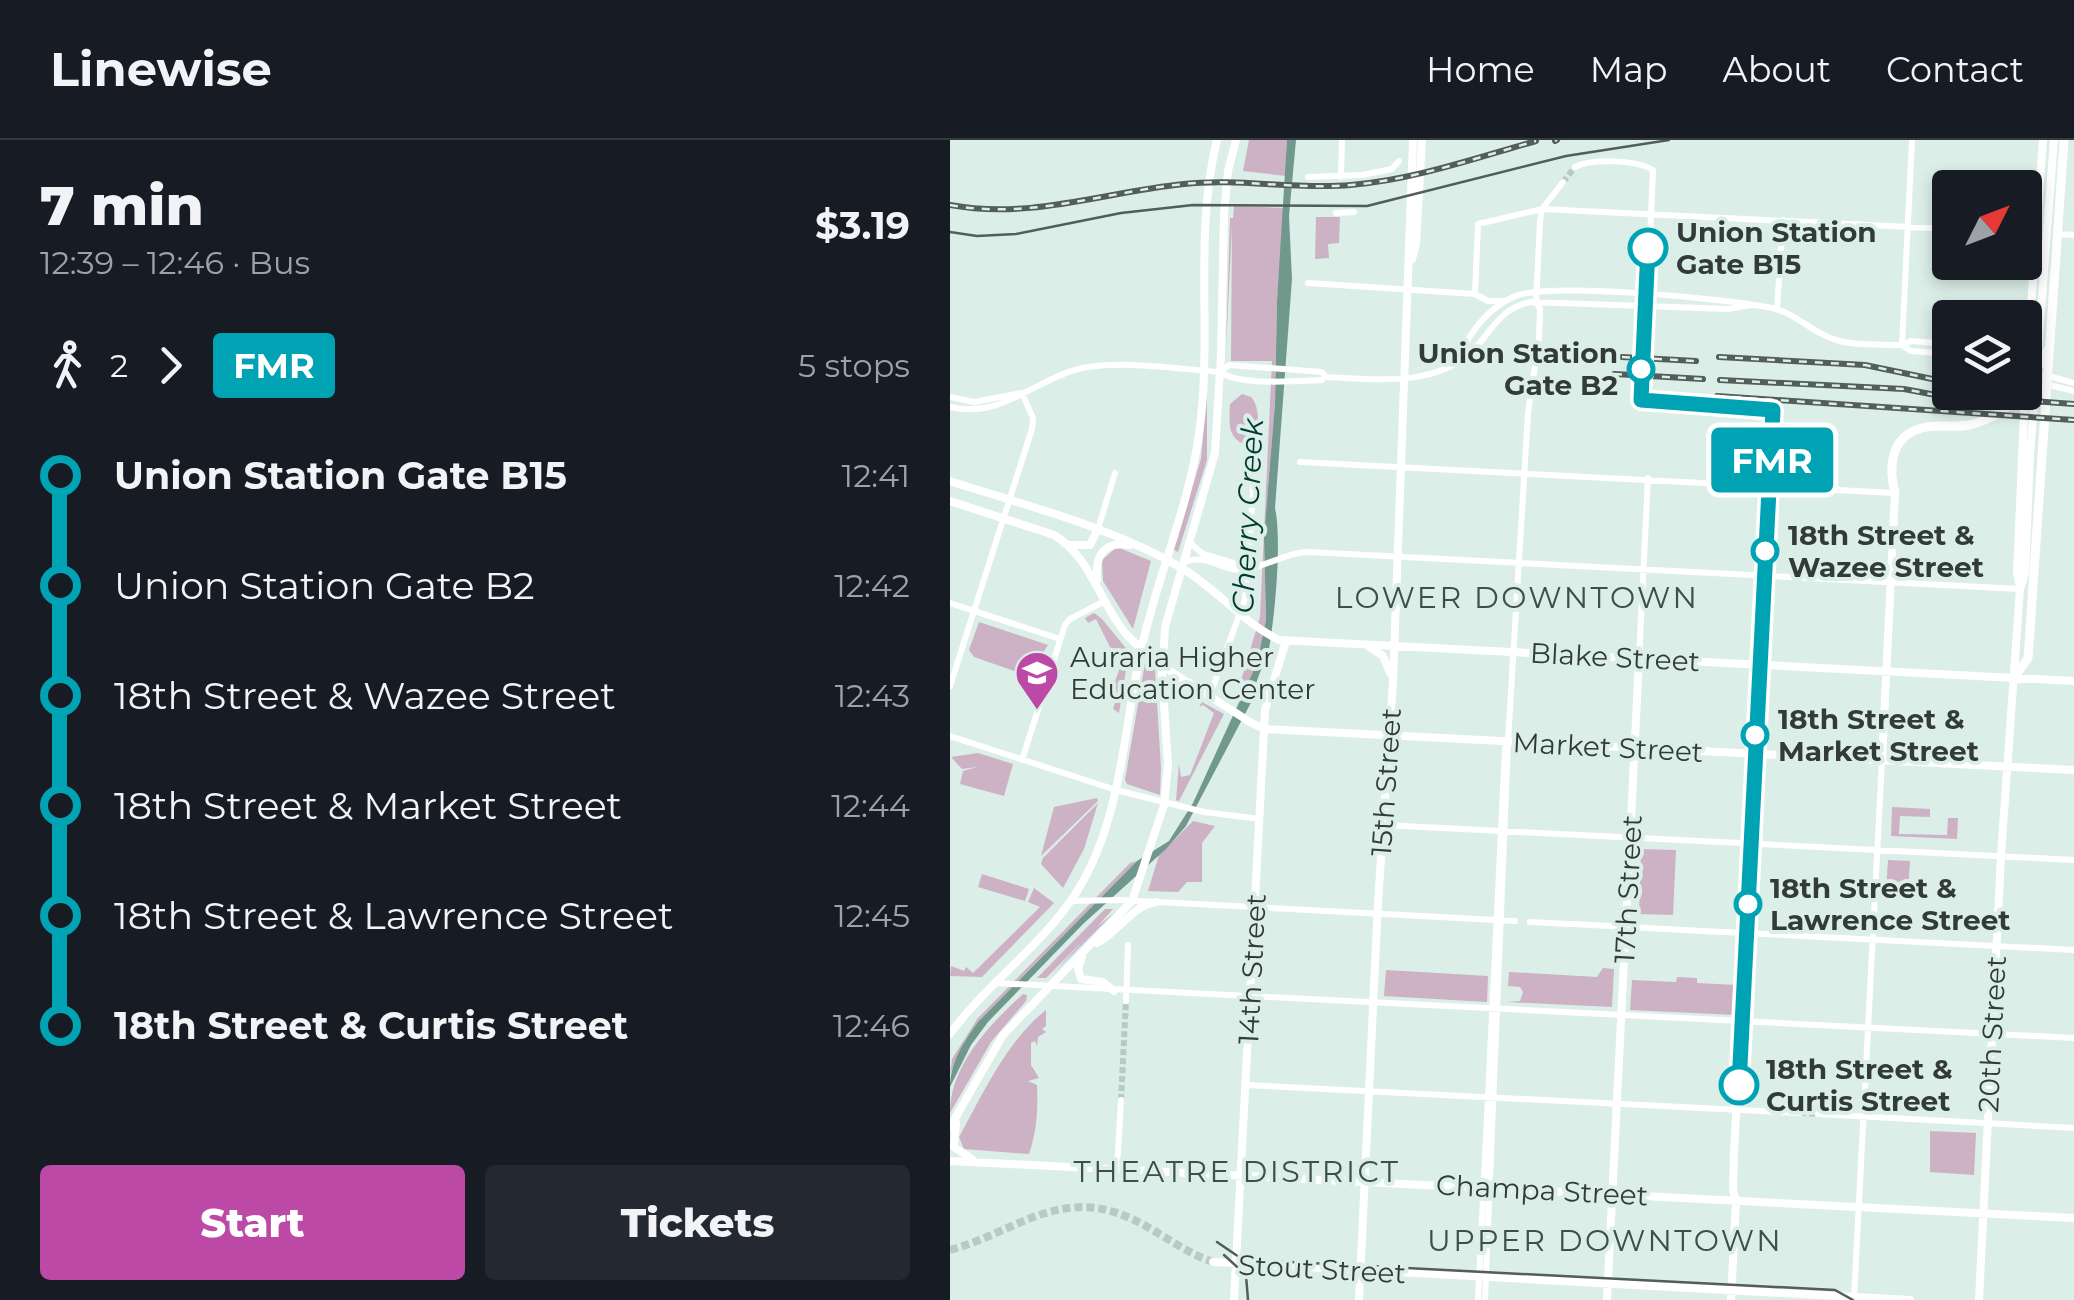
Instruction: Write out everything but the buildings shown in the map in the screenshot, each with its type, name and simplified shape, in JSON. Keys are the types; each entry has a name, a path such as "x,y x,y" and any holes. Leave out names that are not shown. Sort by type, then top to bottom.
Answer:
{"highway":[{"path":"2014,678 2028,658 2064,140"},
{"path":"2042,363 2052,324"},
{"path":"1895,492 1892,464 1902,438 1925,426 1959,426 1982,421 2003,410"}],"main road":[{"path":"950,1034 1070,901 1098,849 1116,790 1141,648 1200,431 1204,213 1217,140"},
{"path":"950,1127 1003,1035 1044,987 1086,950 1132,898 1170,803 1162,662 1164,628 1214,453 1224,214 1236,140"},
{"name":"15th Street","path":"1359,1300 1394,646 1413,140"},
{"name":"15th Street","path":"1410,263 1416,244 1422,140"},
{"name":"20th Street","path":"1978,1300 2001,856 2020,589 2025,573 2043,233 2043,140"},
{"name":"20th Street","path":"2035,300 2054,140"},
{"name":"20th Street","path":"2020,589 2017,572 2024,410"},
{"path":"950,481 1098,529 1182,566 1281,640"},
{"path":"1882,760 1895,492"},
{"path":"950,501 1054,536 1069,545 1090,545 1098,529"},
{"path":"1098,587 1096,567 1102,551 1117,543 1139,546"},
{"name":"Market Street","path":"1069,545 1117,622 1141,648 1264,729 2074,770"},
{"name":"Blake Street","path":"1281,640 2074,681"},
{"name":"14th Street","path":"1234,1300 1264,729 1268,690 1281,640"},
{"path":"1366,645 1384,657 1392,682"},
{"name":"17th Street","path":"1608,1300 1639,659"},
{"path":"1731,1296 1759,665"},
{"path":"1164,706 1175,684 1194,684"},
{"path":"1114,991 1103,982 1084,981 1079,976 1086,950 1110,937 1141,905 1156,902"},
{"path":"958,1114 955,1148 981,1162"},
{"name":"Champa Street","path":"950,1161 2074,1218"},
{"name":"Stout Street","path":"1213,1262 1608,1284 1731,1296 1910,1300"}],"street":[{"path":"1341,176 1342,140"},
{"path":"1902,345 1912,140"},
{"path":"1308,176 1392,169 1399,161"},
{"path":"1578,165 1646,165 1654,174 1648,306"},
{"path":"1481,1300 1524,474 1539,338 1536,291 1542,209 1562,182"},
{"path":"1485,318 1487,308 1478,295 1478,224 1542,209 1932,227"},
{"path":"1336,213 1354,212"},
{"path":"1777,310 1784,220"},
{"path":"2043,233 2074,235"},
{"path":"1308,284 1478,295 1492,302 1536,291 1728,299 1794,316 1817,332 1838,340 1932,345"},
{"path":"1458,360 1464,345 1485,318 1508,299"},
{"path":"950,407 985,409 1009,402 1069,371 1090,367 1220,372 1230,366 1405,379 1440,370 1472,352 1508,310 1536,302 1728,309 1751,305"},
{"path":"1902,345 1911,352 1932,353"},
{"path":"1220,372 1229,379 1291,381 1322,380 1325,376"},
{"path":"2042,377 2074,392"},
{"path":"2042,380 2074,383"},
{"path":"950,397 974,402 1022,393"},
{"path":"950,686 1033,424 1022,393"},
{"path":"1759,665 1773,432"},
{"path":"1300,462 1895,492"},
{"path":"1098,529 1115,472"},
{"path":"1210,695 1245,616 1252,566 1254,478"},
{"name":"17th Street","path":"1639,659 1648,478"},
{"path":"1188,542 1203,554 1252,566"},
{"path":"1182,566 1201,559 1242,571 1302,552 2020,589"},
{"path":"1022,760 1060,639 1070,619 1105,601"},
{"path":"950,603 1060,639"},
{"path":"950,736 1116,790 1204,812 1260,819"},
{"path":"1854,1299 1882,760"},
{"path":"1383,825 2074,860"},
{"path":"1070,901 1132,898 1515,921"},
{"path":"1530,922 2074,950"},
{"path":"1126,996 1128,945"},
{"path":"993,983 1114,991 1126,996 1250,997 2074,1038"},
{"path":"1246,1085 1800,1114"},
{"path":"1117,1169 1120,1100"},
{"path":"1818,1114 2074,1128"}],"shaded area":[{"path":"1249,140 1287,140 1286,176 1243,171"},
{"path":"1287,140 1296,140 1289,216 1292,279 1275,508 1277,578 1269,649 1256,693 1186,826 988,1022 971,1045 950,1087 955,1061 978,1022 1137,861 1169,841 1193,803 1257,663 1266,620 1264,537 1275,403"},
{"path":"1234,206 1284,208 1264,537 1266,620 1257,663 1244,691 1240,684 1260,617 1272,361 1231,361 1232,225 1226,350 1230,218"},
{"path":"1316,217 1340,217 1339,243 1328,244 1329,258 1315,259"},
{"path":"1207,390 1207,460 1178,552 1173,549 1201,459"},
{"path":"1242,394 1251,397 1258,414 1256,436 1250,446 1233,436 1230,425 1230,404"},
{"path":"1117,547 1151,561 1133,629 1103,581 1102,560"},
{"path":"1094,613 1129,652 1119,713 1113,709 1118,693 1112,690 1124,656 1110,647 1096,619 1088,623 1085,618"},
{"path":"979,622 1048,645 1042,654 1045,655 1040,676 1032,677 974,657 969,650"},
{"path":"1145,663 1155,670 1160,795 1125,780"},
{"path":"1202,702 1224,714 1179,801 1179,764 1181,777 1190,775 1214,713 1203,705 1199,707"},
{"path":"978,753 1013,764 1004,796 960,784 963,771 977,767 962,769 951,757"},
{"path":"1097,798 1098,801 1041,856 1054,807"},
{"path":"1098,803 1084,849 1063,888 1041,864 1043,858"},
{"path":"1892,807 1930,809 1930,817 1900,816 1899,834 1947,835 1948,818 1958,818 1957,839 1891,836"},
{"path":"1193,821 1215,826 1202,843 1202,882 1187,882 1178,892 1148,891 1159,855"},
{"path":"1641,849 1676,850 1673,915 1639,914"},
{"path":"1888,860 1910,861 1908,893 1886,892"},
{"path":"1137,861 978,1022 950,1074 952,1059 978,1018 1130,863"},
{"path":"982,874 1029,889 1025,901 978,887"},
{"path":"1034,888 1054,903 982,977 950,976 951,966 964,971 966,967 973,973 1040,907 1028,902"},
{"path":"1105,909 1113,909 1097,927 1115,912 1051,976 1086,938 1046,978 1037,978"},
{"path":"1603,968 1614,969 1612,1007 1507,1002 1520,1001 1523,992 1520,987 1508,986 1509,972 1597,977"},
{"path":"1386,970 1488,976 1487,1002 1384,996"},
{"path":"1677,977 1697,978 1697,983 1737,985 1735,1015 1630,1010 1632,980 1676,982"},
{"path":"1023,994 1027,995 1026,1001 991,1042 950,1113 964,1063 985,1033"},
{"path":"1046,1010 1046,1026 1042,1029 1046,1032 1038,1037 1037,1046 1035,1041 1031,1043 1031,1065 1039,1078 1028,1081 1037,1085 1029,1154 964,1149 959,1137 997,1069 1019,1037"},
{"path":"1930,1131 1976,1133 1974,1175 1930,1172"}],"tunnel":[{"path":"1563,182 1575,167"},
{"path":"1121,1100 1126,1001"},
{"path":"1800,1113 1818,1114"},
{"path":"950,1250 1037,1216 1081,1207 1105,1209 1130,1218 1213,1262"}],"tram line":[{"path":"950,232 977,236 1016,234 1121,213 1193,205 1367,206 1566,156 1669,140"},
{"path":"1217,1242 1250,1260 1835,1290 1853,1300"},
{"path":"1224,1255 1246,1275 1248,1300"}],"railway":[{"path":"950,205 980,209 1038,207 1205,183 1351,185 1421,173 1536,141"},
{"path":"1622,357 1696,361"},
{"path":"1719,357 1865,365 1932,379"},
{"path":"1614,374 1703,379"},
{"path":"1720,380 1904,389 1932,394"},
{"path":"1717,396 2074,420"},
{"path":"2042,402 2074,404"}],"bus line":[{"name":"FMR","path":"1648,248 1641,400 1773,410 1739,1085"}],"place":[{"name":"Union Station Gate B15","path":"1648,248"},
{"name":"Union Station Gate B2","path":"1641,369"},
{"name":"18th Street & Wazee Street","path":"1765,551"},
{"name":"Auraria Higher Education Center","path":"1037,711"},
{"name":"18th Street & Market Street","path":"1755,735"},
{"name":"18th Street & Lawrence Street","path":"1748,904"},
{"name":"18th Street & Curtis Street","path":"1739,1085"}],"district":[{"name":"LOWER DOWNTOWN","path":"1517,598"},
{"name":"THEATRE DISTRICT","path":"1237,1172"},
{"name":"UPPER DOWNTOWN","path":"1605,1241"}],"water label":[{"name":"Cherry Creek","path":"1248,516"}]}
